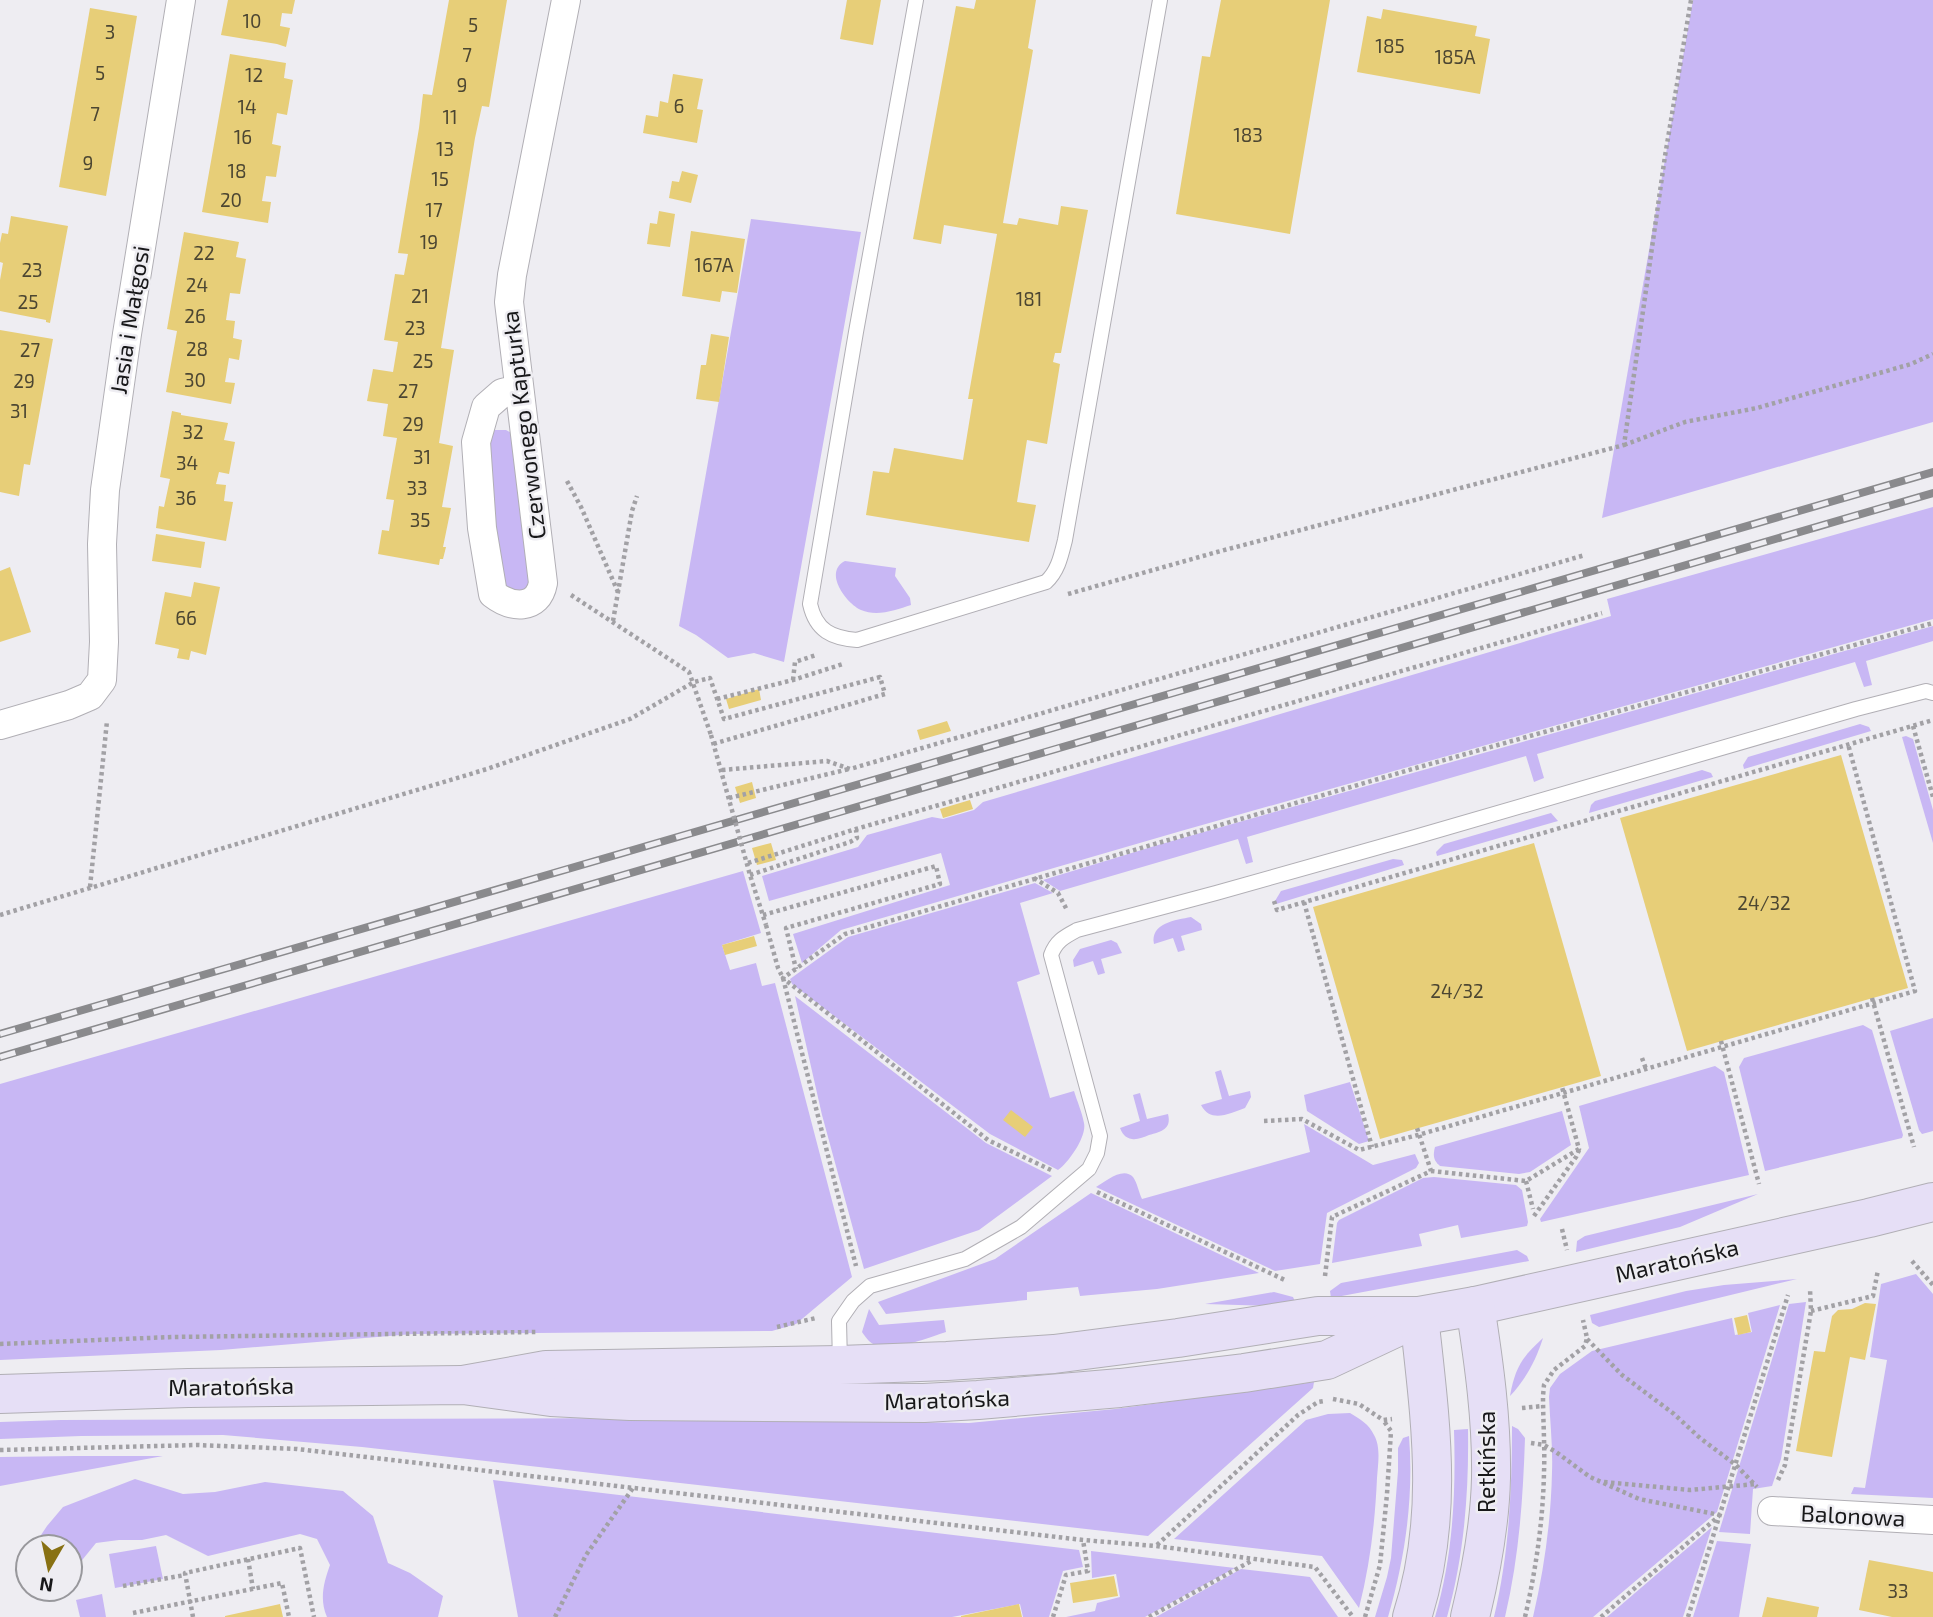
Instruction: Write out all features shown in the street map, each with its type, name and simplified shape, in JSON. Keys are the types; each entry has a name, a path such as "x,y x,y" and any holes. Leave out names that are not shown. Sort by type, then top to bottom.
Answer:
{"main road":[{"name":"Maratońska","path":"463,1385 546,1370 840,1365 1054,1354 1318,1317 1419,1316 1475,1307 1933,1202"},
{"name":"Retkińska","path":"1470,1617 1483,1553 1491,1478 1485,1376 1475,1307"},
{"name":"Maratońska","path":"0,1394 175,1388 463,1385 551,1397 630,1401 924,1403 1132,1386 1327,1360 1419,1316"},
{"path":"1412,1617 1423,1574 1433,1489 1433,1450 1419,1316"}],"street":[{"name":"Jasia i Małgosi","path":"102,680 105,490 127,334 181,0"},
{"name":"Czerwonego Kapturka","path":"539,589 509,302 566,0"},
{"path":"519,389 502,393 486,407 476,442 482,528 493,594 514,605 539,589"},
{"path":"0,725 69,705 90,696 102,680"},
{"name":"Balonowa","path":"1772,1511 1933,1520"}],"lane":[{"path":"916,0 810,604 815,619 823,629 833,636 857,640 1046,582 1053,576 1059,564 1160,0"},
{"path":"840,1365 839,1321 870,1286 965,1259 1021,1227 1089,1169 1097,1153 1100,1136 1051,955 1055,944 1077,930 1216,893 1867,706 1926,691 1933,693"}],"path":[{"path":"1624,444 1665,156 1691,0"},
{"path":"1057,598 1217,552 1624,444 1685,422 1756,408 1911,364 1933,354"},
{"path":"567,481 618,593"},
{"path":"613,621 637,496"},
{"path":"729,798 850,769 1585,555"},
{"path":"539,589 613,621 690,672 722,770 750,875 783,978 863,1292"},
{"path":"747,863 1602,613"},
{"path":"783,978 845,934 1423,766 1933,623"},
{"path":"793,680 795,662 833,649 842,638"},
{"path":"718,699 847,663"},
{"path":"0,915 486,769 630,719 694,682 710,678 724,719 880,677 885,694 713,744"},
{"path":"90,887 108,712 102,680"},
{"path":"1277,910 1933,720"},
{"path":"1913,726 1933,797"},
{"path":"1264,1121 1302,1118 1359,1150 1562,1090 1646,1069 1722,1044 1915,991 1849,744"},
{"path":"722,770 827,761 850,769"},
{"path":"1732,777 1734,786"},
{"path":"750,875 850,842 857,838 856,830"},
{"path":"764,915 936,866 940,884 786,928 796,969"},
{"path":"1424,866 1428,873"},
{"path":"1034,878 1058,893 1077,930"},
{"path":"1304,901 1372,1147"},
{"path":"783,978 988,1140 1287,1281"},
{"path":"1873,1001 1914,1147"},
{"path":"1722,1044 1759,1184"},
{"path":"1642,1058 1646,1069"},
{"path":"1534,1216 1579,1149 1562,1090"},
{"path":"1418,1131 1431,1171"},
{"path":"1325,1276 1332,1217 1431,1171 1527,1181 1579,1149"},
{"path":"1527,1181 1532,1209"},
{"path":"1562,1229 1568,1256"},
{"path":"1912,1261 1933,1285"},
{"path":"1811,1311 1874,1296 1878,1270"},
{"path":"1772,1511 1777,1481 1785,1465 1811,1311 1810,1289"},
{"path":"1688,1617 1788,1295"},
{"path":"769,1329 847,1311"},
{"path":"1581,1314 1587,1338 1622,1375 1674,1413 1700,1438 1736,1465"},
{"path":"0,1344 172,1337 545,1332"},
{"path":"1525,1617 1539,1546 1543,1507 1544,1385 1554,1370 1584,1346 1587,1338"},
{"path":"1156,1546 1298,1415 1318,1402 1333,1398 1359,1404 1382,1420 1391,1431 1380,1565 1365,1617"},
{"path":"1382,1420 1394,1419"},
{"path":"1531,1443 1544,1445 1590,1477 1639,1499 1720,1515"},
{"path":"0,1450 197,1445 297,1449 1083,1540 1156,1546 1315,1567 1353,1617"},
{"path":"1600,1481 1690,1490 1755,1484"},
{"path":"555,1617 586,1555 633,1488"},
{"path":"1601,1617 1720,1515"},
{"path":"1053,1617 1066,1575 1088,1571 1083,1540"},
{"path":"123,1586 186,1575 185,1573 300,1548 314,1617"},
{"path":"248,1559 253,1589"},
{"path":"1149,1617 1255,1559"},
{"path":"186,1575 193,1617"},
{"path":"133,1613 282,1583 289,1617"}],"shaded area":[{"path":"1693,0 1933,0 1933,422 1602,518"},
{"path":"751,219 861,232 784,662 754,653 728,658 679,626"},
{"path":"486,430 506,430 519,437 535,576 526,588 520,591 506,590 500,577"},
{"path":"1933,507 1933,619 841,930 802,963 793,934 950,885 941,853 769,901 762,876 858,847 867,835 932,817 943,819 974,810 983,802 1611,616 1607,599"},
{"path":"845,561 896,568 895,576 910,598 911,605 880,613 867,612 855,606 839,587 836,579 839,566"},
{"path":"1933,626 1933,641 1866,661 1872,685 1864,687 1855,662 1537,754 1544,778 1534,782 1526,756 1247,837 1253,862 1246,864 1238,839 1060,891 1043,880 1158,845"},
{"path":"1860,724 1869,727 1871,731 1744,769 1743,765 1748,757"},
{"path":"1902,737 1913,739 1933,810 1933,843"},
{"path":"1702,770 1711,773 1713,777 1589,813 1595,801"},
{"path":"1551,813 1558,821 1437,856 1436,852 1444,844"},
{"path":"1393,859 1402,860 1404,865 1276,904 1281,891"},
{"path":"743,871 761,933 722,945 730,970 756,963 762,986 775,983 852,1277 796,1324 772,1331 413,1334 221,1350 0,1360 0,1084"},
{"path":"1035,883 1053,893 1020,903 1040,974 1017,982 1050,1098 1074,1091 1084,1123 1083,1135 1076,1148 1058,1170 990,1134 792,984 790,979 848,937"},
{"path":"1191,917 1201,924 1202,930 1181,936 1185,950 1178,952 1173,938 1154,944 1156,931 1160,927"},
{"path":"1111,940 1117,943 1122,953 1101,959 1105,973 1098,975 1093,961 1074,967 1073,960 1080,949"},
{"path":"795,996 986,1143 1052,1176 979,1230 864,1269 822,1115"},
{"path":"1933,1018 1933,1131 1922,1134 1890,1031"},
{"path":"1863,1025 1872,1030 1902,1138 1765,1171 1739,1067 1744,1058"},
{"path":"1715,1066 1724,1072 1749,1175 1541,1222 1540,1219 1589,1148 1579,1106"},
{"path":"1221,1070 1229,1096 1250,1091 1251,1097 1245,1108 1215,1116 1205,1111 1201,1105 1222,1099 1215,1072"},
{"path":"1350,1082 1369,1141 1359,1144 1307,1111 1304,1095"},
{"path":"1140,1093 1147,1119 1168,1114 1168,1123 1161,1131 1140,1138 1127,1138 1120,1128 1140,1121 1133,1095"},
{"path":"1562,1111 1571,1145 1530,1172 1519,1174 1440,1166 1435,1159 1435,1147"},
{"path":"1304,1124 1373,1165 1415,1154 1419,1163 1416,1168 1327,1213 1320,1264 1275,1271 1096,1187 1119,1174 1129,1174 1133,1177 1142,1199 1310,1152"},
{"path":"1423,1178 1516,1185 1522,1190 1527,1226 1461,1238 1458,1225 1419,1234 1422,1246 1332,1263 1339,1220"},
{"path":"1091,1193 1259,1273 1157,1289 1080,1296 1078,1287 1027,1292 1027,1300 886,1314 878,1302 995,1259"},
{"path":"1758,1194 1680,1227 1576,1252 1577,1241 1585,1236"},
{"path":"1517,1250 1527,1256 1529,1261 1331,1298 1330,1291 1341,1283"},
{"path":"1916,1274 1933,1294 1933,1498 1851,1494 1854,1487 1865,1488 1887,1360 1870,1357 1881,1284"},
{"path":"1797,1279 1599,1327 1592,1323 1590,1315 1686,1291"},
{"path":"1274,1292 1293,1297 1296,1304 1205,1304"},
{"path":"1806,1302 1781,1459 1772,1486 1753,1489 1750,1534 1719,1532 1789,1304"},
{"path":"1780,1305 1717,1512 1593,1617 1533,1617 1544,1563 1550,1509 1550,1388 1560,1374 1592,1351 1732,1318 1735,1335 1752,1332 1748,1313"},
{"path":"869,1309 879,1325 944,1320 946,1332 903,1345 876,1345 862,1332"},
{"path":"1543,1338 1530,1369 1510,1396 1520,1364"},
{"path":"1314,1382 1313,1388 1148,1536 362,1447 223,1435 0,1439 0,1422 61,1420 661,1418 969,1423 1115,1409"},
{"path":"1350,1413 1370,1428 1378,1450 1375,1511 1359,1608 1322,1556 1174,1539 1306,1420 1328,1414"},
{"path":"1512,1426 1525,1438 1520,1528 1505,1617 1494,1617 1509,1522"},
{"path":"1468,1429 1468,1477 1458,1571 1447,1617 1435,1617 1446,1571 1452,1524 1454,1430"},
{"path":"1409,1436 1409,1505 1399,1573 1388,1617 1375,1617 1391,1558 1398,1448 1403,1438"},
{"path":"163,1456 0,1486 0,1457"},
{"path":"135,1479 183,1494 215,1492 265,1482 343,1491 373,1516 388,1563 410,1573 443,1596 438,1617 327,1617 323,1597 330,1565 317,1539 300,1534 208,1556 166,1535 142,1540 119,1540 96,1543 84,1558 84,1533 42,1533 63,1507"},
{"path":"493,1480 1079,1550 1083,1567 1063,1571 1049,1617 1023,1617 1020,1604 952,1617 518,1617"},
{"path":"1712,1527 1683,1617 1607,1617"},
{"path":"1717,1541 1751,1544 1739,1617 1693,1617"},
{"path":"156,1546 163,1579 115,1588 109,1554"},
{"path":"1091,1551 1235,1568 1145,1617 1066,1617 1095,1611 1097,1603 1120,1597 1116,1574 1092,1578"},
{"path":"1241,1569 1310,1577 1338,1617 1156,1617"},
{"path":"102,1594 106,1617 80,1617 77,1603 84,1603 84,1598"}],"building":[{"path":"228,0 295,0 292,14 282,13 280,26 290,28 286,47 221,35"},
{"path":"449,0 507,0 489,107 482,106 475,138 441,348 454,350 439,443 453,446 442,507 451,508 443,547 446,547 439,565 378,554 382,530 389,531 394,500 386,499 397,438 383,436 388,404 367,401 373,369 393,372 398,342 384,340 395,274 404,275 408,254 398,253 423,94 432,95"},
{"path":"847,0 881,0 873,45 840,39"},
{"path":"976,0 1036,0 1028,48 1033,50 1003,223 1017,225 1019,218 1058,225 1061,206 1088,210 1061,353 1055,353 1053,362 1060,364 1047,444 1027,440 1017,502 1036,505 1029,542 866,515 873,471 889,473 894,448 963,460 973,399 968,399 997,234 944,225 941,244 913,239 956,6 974,9"},
{"path":"1221,0 1330,0 1290,234 1176,214 1202,56 1210,57"},
{"path":"90,8 137,16 106,196 59,187"},
{"path":"1383,9 1477,26 1475,36 1490,39 1480,94 1357,72 1367,16 1381,19"},
{"path":"230,54 286,63 284,78 293,80 287,115 277,113 272,144 281,146 276,177 266,176 262,201 271,202 268,223 202,212"},
{"path":"673,74 703,79 697,109 703,110 697,143 643,133 646,115 658,117 660,101 668,103"},
{"path":"682,171 698,175 691,203 669,198 672,181 679,182"},
{"path":"659,211 675,214 670,247 647,244 650,223 657,224"},
{"path":"11,216 68,226 50,323 0,311 3,263 0,262 0,243 2,233 8,234"},
{"path":"691,231 745,239 737,293 722,291 720,302 682,296"},
{"path":"184,232 239,242 236,257 246,259 240,294 230,293 226,320 235,321 233,338 242,340 239,360 229,358 225,382 235,383 231,404 166,392 177,331 167,329"},
{"path":"0,330 53,339 30,465 24,464 19,496 0,492"},
{"path":"711,334 729,337 719,402 696,399 701,365 706,365"},
{"path":"172,411 228,423 224,440 235,442 229,474 219,472 216,484 226,485 224,501 233,502 226,541 156,528 159,506 164,507 170,479 160,477"},
{"path":"156,534 205,542 201,568 152,561"},
{"path":"10,567 31,632 0,642 0,571"},
{"path":"194,582 220,587 206,655 191,651 189,660 177,658 179,649 155,644 165,592 191,597"},
{"path":"759,689 761,700 729,709 726,699"},
{"path":"947,721 951,731 920,740 917,730"},
{"path":"1841,755 1908,988 1687,1051 1620,818"},
{"path":"752,782 756,798 740,803 735,787"},
{"path":"970,800 973,809 943,818 940,809"},
{"path":"771,843 776,860 757,865 752,848"},
{"path":"1534,843 1601,1076 1380,1139 1313,907"},
{"path":"754,936 757,946 725,955 722,945"},
{"path":"1011,1110 1033,1127 1025,1137 1003,1120"},
{"path":"1865,1303 1876,1304 1865,1360 1850,1357 1832,1457 1796,1451 1814,1351 1825,1352 1832,1316 1838,1310 1852,1309"},
{"path":"1747,1315 1751,1332 1738,1335 1734,1318"},
{"path":"1869,1560 1933,1572 1933,1617 1892,1617 1859,1610"},
{"path":"1114,1576 1118,1596 1073,1603 1070,1583"},
{"path":"1767,1597 1819,1607 1817,1617 1762,1617"},
{"path":"280,1604 283,1617 225,1617 225,1616"},
{"path":"1019,1604 1022,1617 961,1617 961,1616"}],"railway":[{"path":"0,1034 1933,472"},
{"path":"0,1057 1933,493"}]}
